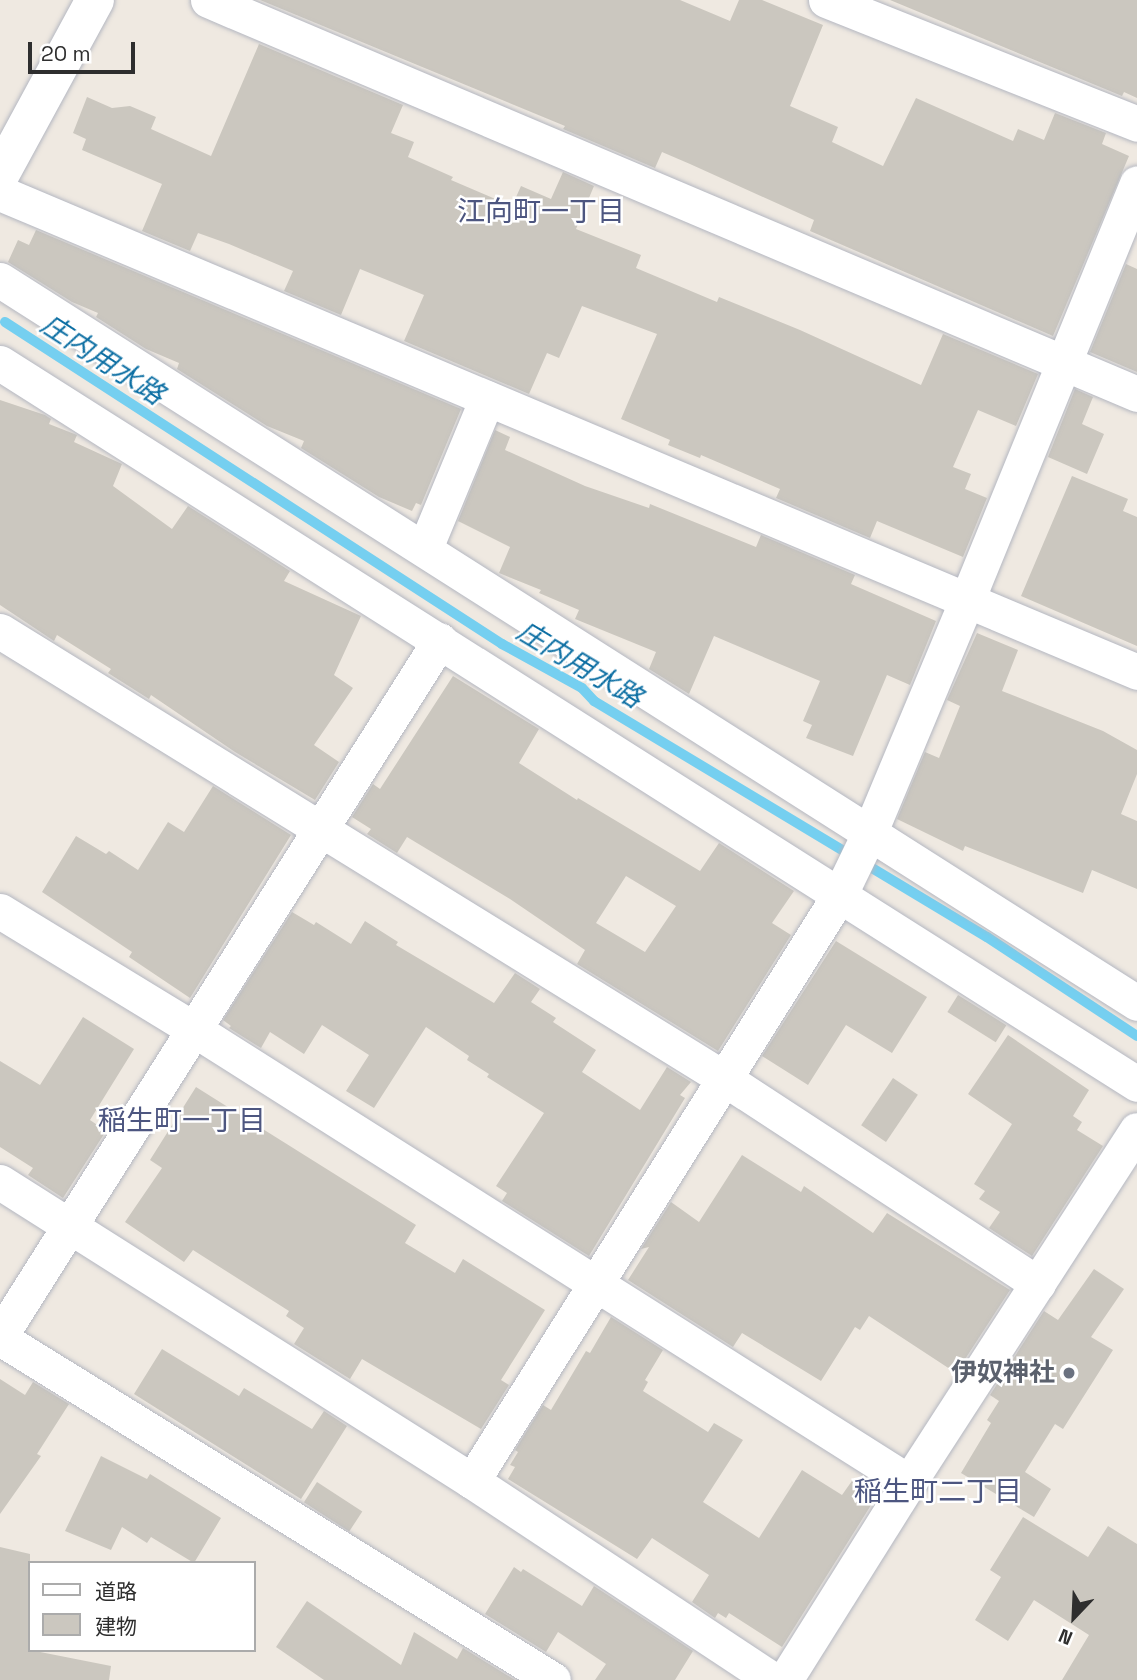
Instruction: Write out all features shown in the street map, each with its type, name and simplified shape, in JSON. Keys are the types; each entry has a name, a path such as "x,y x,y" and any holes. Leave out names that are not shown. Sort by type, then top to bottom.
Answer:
{"street":[{"path":"0,175 95,0"},
{"path":"208,0 1137,394"},
{"path":"825,0 1137,124"},
{"path":"472,1481 840,894 869,834 967,600 1137,183"},
{"path":"0,193 1137,671"},
{"path":"0,280 1137,1003"},
{"path":"0,363 1137,1084"},
{"path":"425,548 487,398"},
{"path":"0,631 725,1079 1038,1284"},
{"path":"440,640 0,1337 553,1680"},
{"path":"0,911 195,1030 909,1482"},
{"path":"785,1680 909,1482 1137,1130"},
{"path":"0,1182 472,1481 773,1680"}],"building":[{"path":"260,0 680,0 730,21 739,0 762,0 823,25 790,106 838,127 832,142 883,166 916,98 1013,141 1018,129 1044,140 1055,113 1106,133 1102,144 1129,156 1053,336 810,231 814,220 662,152 655,168 563,129 565,126"},
{"path":"890,0 1137,0 1137,98 1124,92 1122,96"},
{"path":"259,44 403,105 391,133 414,142 408,157 453,177 451,180 512,206 521,186 551,199 563,172 594,186 576,229 641,255 636,268 717,302 719,297 800,330 921,385 943,334 1038,374 1016,426 978,410 953,467 971,474 965,489 987,498 963,557 877,521 870,538 776,498 780,489 701,455 700,458 668,445 670,440 621,419 657,334 582,306 559,358 547,353 529,394 404,341 424,295 360,269 341,315 284,291 293,271 198,233 190,251 142,231 162,184 82,150 86,139 73,133 87,97 112,108 130,106 156,117 151,129 211,156"},
{"path":"36,230 461,409 421,505 416,503 412,511 379,497 301,448 304,441 267,426 177,369 179,363 146,349 96,317 98,313 72,302 8,262 18,240 29,245"},
{"path":"1126,264 1137,269 1137,372 1090,352"},
{"path":"1075,389 1093,397 1082,424 1104,434 1087,474 1048,457"},
{"path":"0,400 45,415 51,419 49,424 77,435 74,442 122,464 113,486 172,529 188,506 290,571 284,581 361,616 334,675 353,688 314,745 339,762 315,800 235,752 151,695 149,699 108,673 111,669 57,635 54,641 0,605"},
{"path":"495,430 510,437 505,450 585,486 649,508 650,504 756,547 761,535 855,575 851,584 936,621 910,685 887,675 853,756 806,738 812,725 803,721 820,681 714,636 689,694 649,669 656,652 575,619 579,610 539,593 541,590 499,573 510,547 458,521"},
{"path":"1072,476 1128,499 1123,511 1137,517 1137,646 1021,596"},
{"path":"977,633 1018,650 1002,691 1103,731 1137,750 1137,774 1121,814 1137,821 1137,889 1092,870 1083,893 965,846 963,851 897,819 925,752 939,758 960,706 947,700"},
{"path":"453,676 539,729 519,763 577,800 578,798 700,871 719,843 794,891 772,923 791,935 718,1051 577,964 585,950 510,899 407,837 397,853 367,834 371,829 352,817 373,784 380,789","holes":["626,876 676,906 645,952 596,923"]},
{"path":"213,786 291,835 190,998 129,957 132,952 42,892 76,836 106,854 109,851 138,870 168,822 184,832"},
{"path":"292,912 314,925 316,922 351,944 365,921 398,942 396,945 494,1003 515,973 540,989 531,1002 556,1018 553,1022 596,1050 582,1072 640,1110 667,1067 691,1082 680,1095 685,1098 589,1256 502,1201 507,1193 496,1186 544,1113 487,1077 489,1074 467,1060 469,1056 426,1027 374,1108 346,1091 369,1055 322,1025 304,1054 270,1032 261,1048 229,1028 231,1026 223,1020"},
{"path":"836,941 927,997 892,1053 846,1025 808,1085 762,1056"},
{"path":"958,995 1006,1025 996,1042 947,1012"},
{"path":"83,1017 134,1049 90,1120 106,1131 63,1198 28,1175 33,1168 0,1147 0,1061 40,1085"},
{"path":"1008,1035 1089,1090 1073,1116 1082,1122 1077,1130 1103,1146 1032,1256 989,1228 1000,1212 979,1199 985,1191 974,1184 1012,1124 968,1094"},
{"path":"893,1078 918,1095 886,1142 861,1125"},
{"path":"196,1087 416,1225 405,1243 455,1273 463,1259 545,1310 501,1380 509,1385 481,1429 362,1359 350,1379 294,1344 304,1328 286,1316 289,1311 193,1250 184,1262 125,1222 162,1168 150,1160"},
{"path":"742,1155 801,1192 804,1186 873,1233 887,1213 1010,1290 956,1373 869,1316 860,1330 855,1327 821,1381 742,1333 733,1347 628,1280 649,1247 641,1249 671,1202 699,1222"},
{"path":"1094,1269 1124,1289 1091,1337 1113,1350 1063,1429 1055,1424 1025,1472 1051,1489 1034,1517 961,1473 991,1423 987,1420 999,1401 990,1395 1044,1311 1058,1320"},
{"path":"611,1317 663,1350 645,1380 648,1382 643,1391 708,1432 714,1423 743,1440 703,1502 759,1538 802,1470 842,1495 854,1478 878,1494 782,1647 729,1613 726,1618 718,1613 715,1618 692,1602 709,1575 652,1538 637,1559 508,1479 515,1467 510,1465 518,1452 515,1450 543,1405 551,1410 586,1351 590,1353"},
{"path":"162,1349 239,1396 244,1388 312,1429 324,1411 347,1426 301,1499 134,1394"},
{"path":"0,1379 25,1395 33,1382 69,1404 37,1454 41,1456 0,1514"},
{"path":"101,1456 147,1479 150,1474 221,1518 195,1561 191,1561 151,1537 147,1543 122,1527 111,1550 65,1531"},
{"path":"317,1482 362,1511 349,1532 304,1502"},
{"path":"1023,1517 1088,1557 1108,1526 1137,1544 1137,1680 1062,1680 1089,1635 1034,1600 1008,1641 975,1620 1001,1577 990,1570"},
{"path":"0,1547 30,1554 28,1652 111,1666 109,1680 0,1680"},
{"path":"514,1567 521,1572 523,1569 582,1606 594,1586 693,1651 675,1680 595,1680 606,1664 558,1632 546,1652 485,1614"},
{"path":"307,1601 401,1665 414,1632 457,1659 463,1648 515,1680 324,1680 276,1647"}],"waterway":[{"name":"庄内用水路","path":"5,322 502,644 582,688 594,701 987,937 1137,1036"}],"place":[{"name":"伊奴神社","path":"1069,1373"}],"district":[{"name":"江向町一丁目","path":"541,211"},
{"name":"稲生町一丁目","path":"182,1120"},
{"name":"稲生町二丁目","path":"938,1491"}]}
